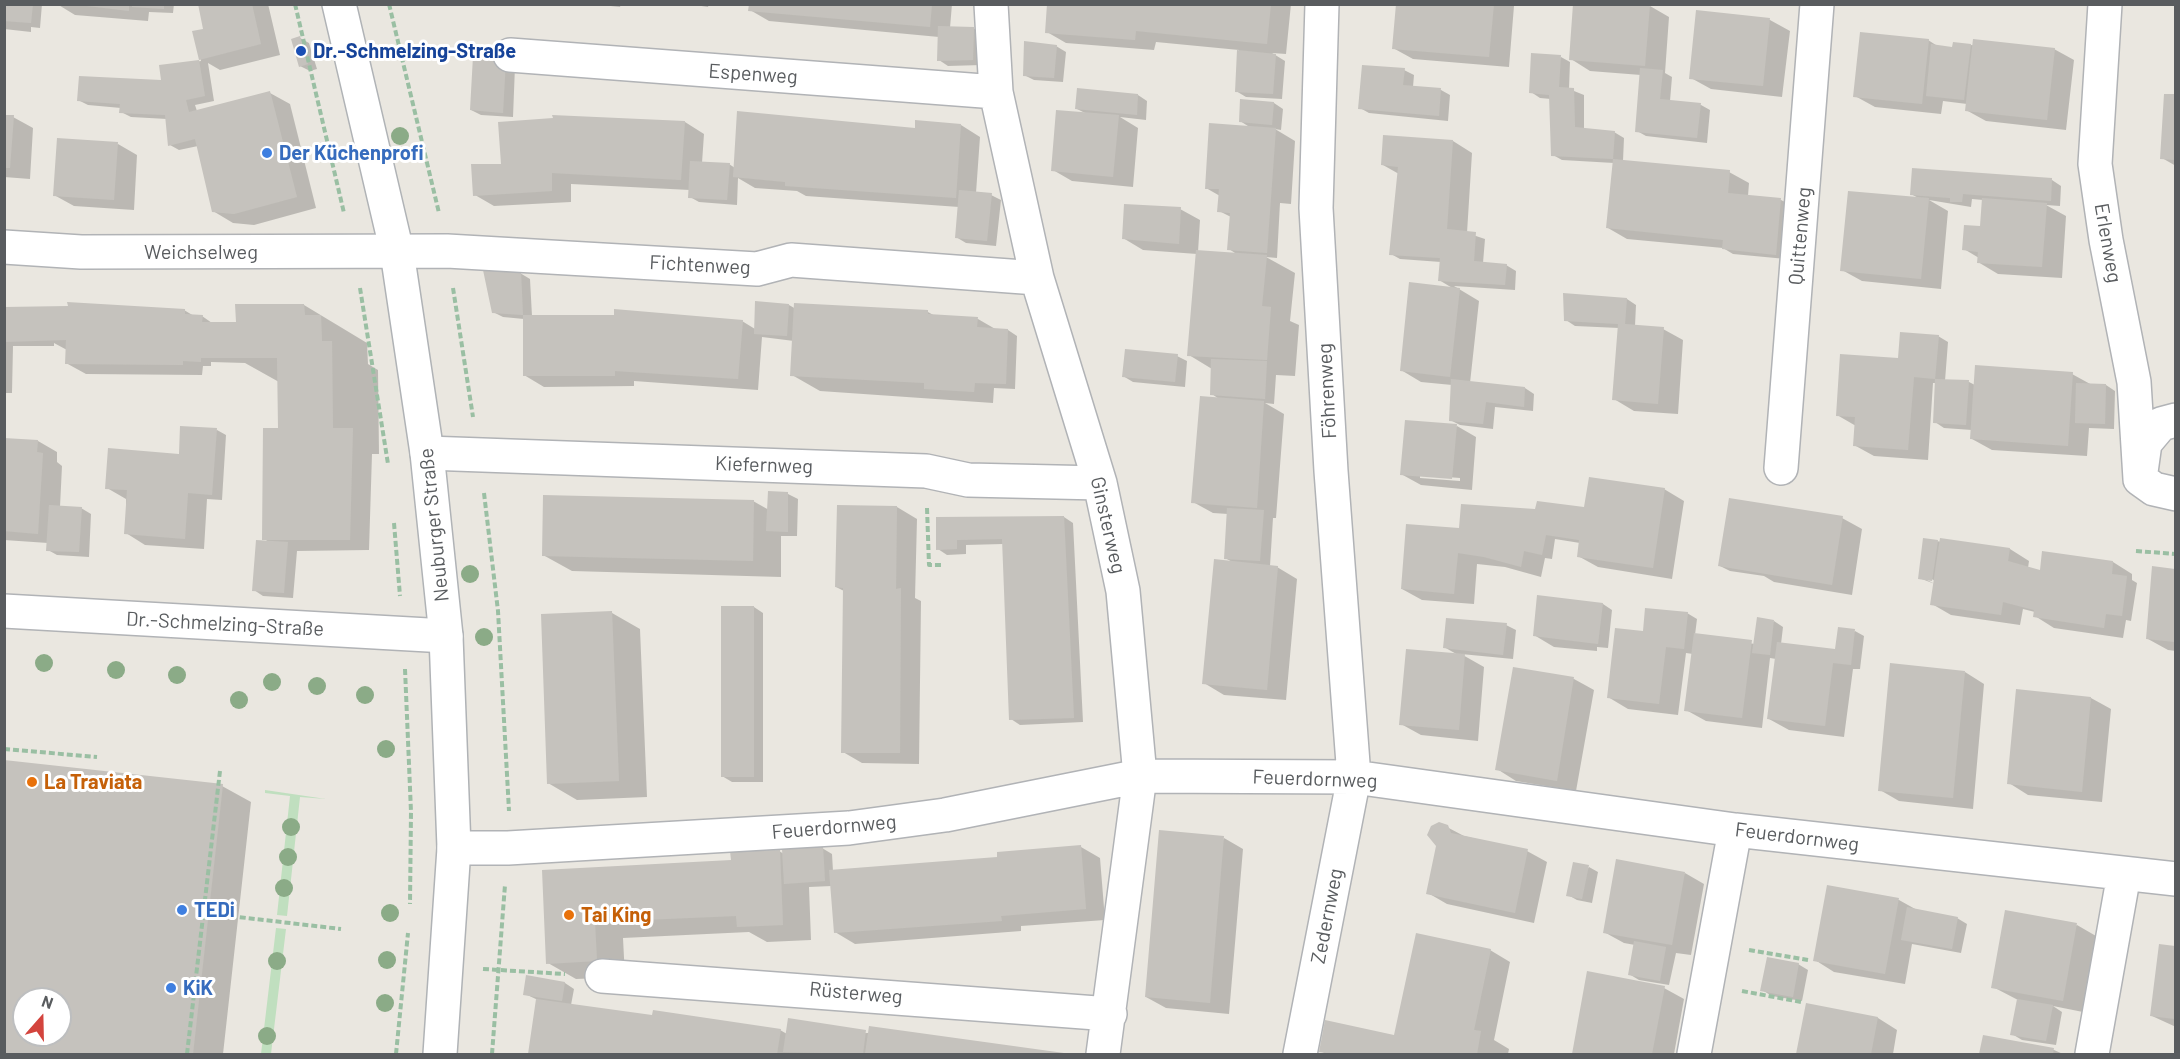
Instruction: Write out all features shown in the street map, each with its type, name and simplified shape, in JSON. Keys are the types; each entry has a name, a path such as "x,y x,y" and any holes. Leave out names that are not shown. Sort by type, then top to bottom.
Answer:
{"street":[{"name":"Neuburger Straße","path":"339,4 397,252 427,453 446,636 454,848 448,967 440,1054"},
{"name":"Ginsterweg","path":"991,4 996,92 1037,278 1100,483 1123,591 1140,776 1103,1054"},
{"name":"Föhrenweg","path":"1323,4 1316,208 1332,483 1354,777"},
{"name":"Quittenweg","path":"1781,468 1817,4"},
{"name":"Erlenweg","path":"2104,5 2095,164 2106,240 2134,382 2140,479"},
{"name":"Espenweg","path":"510,55 996,92"},
{"name":"Weichselweg","path":"4,247 81,252 397,252"},
{"name":"Fichtenweg","path":"397,252 447,251 757,269 791,260 1037,278"},
{"path":"2175,420 2162,423 2151,432 2145,443 2140,479 2154,489 2175,494"},
{"name":"Kiefernweg","path":"427,453 926,471 968,480 1100,483"},
{"name":"Dr.-Schmelzing-Straße","path":"4,611 446,636"},
{"name":"Feuerdornweg","path":"454,848 508,848 849,828 945,814 1140,776 1354,777 1736,830 2175,879"},
{"name":"Zedernweg","path":"1300,1054 1354,777"},
{"path":"1694,1054 1736,830"},
{"path":"2092,1054 2124,874"},
{"name":"Rüsterweg","path":"602,976 811,989 1110,1014"}],"path":[{"path":"295,4 353,253"},
{"path":"401,49 510,55"},
{"path":"926,471 929,565 943,565"},
{"path":"2136,551 2175,554"},
{"path":"4,749 97,757"},
{"path":"187,1054 220,771"},
{"path":"204,913 341,929"},
{"path":"1714,944 1808,960"},
{"path":"448,967 602,976"},
{"path":"1707,985 1801,1002"}],"green space":[{"path":"265,790 326,799 300,797 287,916 277,915 290,796 265,793"},
{"path":"276,928 286,929 271,1054 261,1054"}],"building":[{"path":"4,4 33,4 31,23 4,21"},
{"path":"71,4 129,4 129,11"},
{"path":"132,4 164,4 164,9 132,7"},
{"path":"198,4 252,4 261,44 199,60 192,31 203,29"},
{"path":"749,4 932,4 930,27 748,11"},
{"path":"1047,4 1271,4 1267,44 1136,31 1135,40 1045,33"},
{"path":"1396,4 1494,4 1489,57 1392,49"},
{"path":"1573,4 1650,4 1645,66 1569,60"},
{"path":"1696,10 1770,18 1763,86 1689,79"},
{"path":"938,26 974,27 973,60 937,61"},
{"path":"1860,32 1929,39 1922,104 1853,97"},
{"path":"300,36 308,64 299,67 291,39"},
{"path":"1973,39 2055,48 2047,120 1965,111"},
{"path":"1024,41 1057,45 1054,78 1023,76"},
{"path":"1953,42 1971,44 1964,100 1926,96 1931,44 1952,47"},
{"path":"1237,50 1276,54 1273,94 1235,92"},
{"path":"1531,53 1561,55 1559,87 1574,88 1575,127 1615,131 1613,159 1551,156 1549,95 1529,93"},
{"path":"473,56 506,59 503,113 470,110"},
{"path":"199,60 205,96 186,100 189,112 270,91 297,197 234,214 212,212 195,139 168,146 165,115 119,113 120,104 77,101 79,76 161,80 159,65"},
{"path":"1362,65 1405,68 1403,85 1441,88 1439,116 1358,109"},
{"path":"1640,68 1663,70 1660,99 1701,103 1697,138 1635,132"},
{"path":"1077,88 1138,94 1137,115 1075,109"},
{"path":"2164,94 2175,94 2175,160 2160,159"},
{"path":"1240,99 1274,102 1272,125 1239,122"},
{"path":"1056,110 1119,115 1113,177 1051,171"},
{"path":"737,111 915,128 915,120 961,124 956,198 785,186 785,182 733,177"},
{"path":"4,115 14,115 10,168 4,168"},
{"path":"552,115 685,121 681,180 552,173 552,191 473,196 471,164 501,164 498,122 553,118"},
{"path":"1209,123 1276,128 1267,253 1227,250 1230,213 1217,212 1219,189 1205,189"},
{"path":"1383,135 1453,140 1447,229 1476,232 1474,261 1507,264 1505,285 1438,281 1440,258 1389,255 1398,167 1381,165"},
{"path":"57,138 118,142 114,200 53,196"},
{"path":"1613,159 1730,170 1728,193 1781,198 1776,255 1722,249 1723,240 1606,228"},
{"path":"690,161 730,163 727,200 688,198"},
{"path":"1912,168 2052,178 2051,201 1963,194 1962,202 1950,202 1950,198 1910,195"},
{"path":"959,190 992,193 987,241 955,238"},
{"path":"1848,191 1929,198 1921,279 1840,271"},
{"path":"1982,198 2047,203 2042,267 1977,263 1978,252 1962,250 1964,225 1980,226"},
{"path":"1124,204 1181,207 1179,244 1122,239"},
{"path":"1196,250 1267,255 1262,306 1271,307 1267,360 1187,356"},
{"path":"483,270 521,272 523,315 492,313"},
{"path":"1409,282 1460,288 1450,377 1400,371"},
{"path":"1563,293 1627,298 1625,324 1664,327 1658,404 1612,400 1618,324 1564,321"},
{"path":"755,301 789,304 787,336 754,334"},
{"path":"67,302 185,309 185,314 203,315 202,322 236,322 235,304 304,304 305,315 321,315 322,341 332,341 333,428 353,428 350,540 262,540 263,428 278,428 277,358 201,358 201,362 183,361 183,365 65,364 66,340 4,342 4,307 68,306"},
{"path":"794,303 928,310 928,314 978,317 977,327 1008,329 1006,384 975,383 974,392 924,389 924,383 790,376"},
{"path":"614,309 743,320 738,379 615,371 615,376 523,376 523,315 614,315"},
{"path":"1900,332 1939,335 1935,379 1914,377 1908,450 1853,446 1855,417 1836,416 1840,354 1898,358"},
{"path":"1125,349 1178,354 1175,382 1122,377"},
{"path":"1211,359 1267,361 1265,399 1210,395"},
{"path":"1975,365 2073,372 2068,446 1970,439"},
{"path":"1451,379 1525,387 1524,407 1486,402 1483,424 1449,421"},
{"path":"1935,379 1969,380 1966,425 1933,423"},
{"path":"2076,383 2106,384 2105,424 2075,423"},
{"path":"1200,396 1264,401 1257,508 1191,503"},
{"path":"1405,420 1457,424 1452,479 1400,475"},
{"path":"180,426 217,428 212,495 188,493 185,539 124,534 127,490 105,489 108,448 179,454"},
{"path":"4,438 38,440 37,452 43,453 38,534 4,531"},
{"path":"1589,477 1665,488 1653,568 1577,557 1579,540 1546,535 1542,555 1524,551 1521,567 1458,553 1454,594 1401,589 1406,524 1459,528 1461,504 1535,509 1537,501 1584,507"},
{"path":"768,491 788,492 788,532 766,531"},
{"path":"543,495 754,500 753,561 542,556"},
{"path":"1729,498 1843,516 1832,585 1718,566"},
{"path":"49,505 82,507 79,552 46,551"},
{"path":"837,505 897,506 896,589 901,588 900,753 841,753 843,588 835,587"},
{"path":"1227,508 1264,510 1260,561 1224,559"},
{"path":"1064,516 1074,718 1009,720 1002,539 957,540 957,549 936,550 936,517"},
{"path":"1923,538 1938,540 1932,581 1918,579"},
{"path":"1940,538 2010,548 2008,561 2040,570 2042,551 2113,561 2112,574 2127,576 2122,616 2106,614 2104,628 2033,617 2034,610 2003,602 2001,615 1930,605"},
{"path":"256,540 288,542 284,593 252,591"},
{"path":"1214,559 1278,566 1267,690 1202,684"},
{"path":"2152,566 2175,569 2175,642 2146,639"},
{"path":"1537,595 1603,603 1598,644 1533,636"},
{"path":"721,606 754,606 754,777 721,777"},
{"path":"1645,608 1688,612 1684,649 1666,647 1659,704 1607,698 1615,628 1643,631"},
{"path":"612,611 619,781 547,784 541,614"},
{"path":"1757,617 1774,620 1770,655 1752,653"},
{"path":"1446,618 1507,623 1503,655 1443,648"},
{"path":"1838,627 1855,629 1851,665 1833,663 1825,726 1767,719 1777,642 1835,649"},
{"path":"1694,633 1752,640 1742,718 1684,711"},
{"path":"1406,649 1465,654 1459,730 1399,725"},
{"path":"1890,663 1965,671 1953,798 1878,791"},
{"path":"1513,667 1574,677 1557,781 1495,770"},
{"path":"2016,689 2091,697 2082,792 2007,784"},
{"path":"4,760 223,784 193,1054 4,1054"},
{"path":"1439,822 1448,825 1451,833 1528,849 1515,913 1426,894 1436,846 1427,835 1431,826"},
{"path":"1159,830 1224,836 1210,1003 1145,997"},
{"path":"1081,845 1086,909 1001,916 1002,921 834,933 829,870 997,857 997,852"},
{"path":"823,846 825,881 784,884 782,849"},
{"path":"780,850 783,925 737,927 736,916 595,922 597,961 546,964 542,870 731,860 730,851"},
{"path":"1616,859 1685,872 1672,945 1603,933"},
{"path":"1573,862 1589,865 1582,899 1566,896"},
{"path":"1827,885 1899,898 1885,974 1813,961"},
{"path":"1907,907 1958,917 1952,949 1901,940"},
{"path":"2005,910 2077,923 2063,1001 1991,988"},
{"path":"1416,933 1491,949 1474,1030 1481,1031 1477,1054 1334,1054 1319,1052 1325,1020 1394,1035"},
{"path":"1634,941 1666,947 1660,981 1628,975"},
{"path":"2159,944 2175,946 2175,1019 2150,1016"},
{"path":"1767,957 1799,963 1793,997 1760,991"},
{"path":"1587,971 1665,986 1652,1054 1572,1054"},
{"path":"526,975 565,982 562,1001 523,995"},
{"path":"536,999 652,1015 653,1010 781,1029 777,1054 528,1054"},
{"path":"2017,999 2053,1005 2046,1041 2010,1035"},
{"path":"1806,1003 1878,1017 1871,1054 1796,1054"},
{"path":"788,1018 866,1030 863,1054 783,1052"},
{"path":"869,1026 1064,1053 1064,1054 865,1054"},
{"path":"1983,1035 2054,1048 2053,1054 1979,1054"}],"place":[{"name":"Dr.-Schmelzing-Straße","path":"301,51"},
{"name":"Der Küchenprofi","path":"267,153"},
{"name":"La Traviata","path":"32,782"},
{"name":"TEDi","path":"182,910"},
{"name":"Tai King","path":"569,915"},
{"name":"KiK","path":"171,988"}]}
